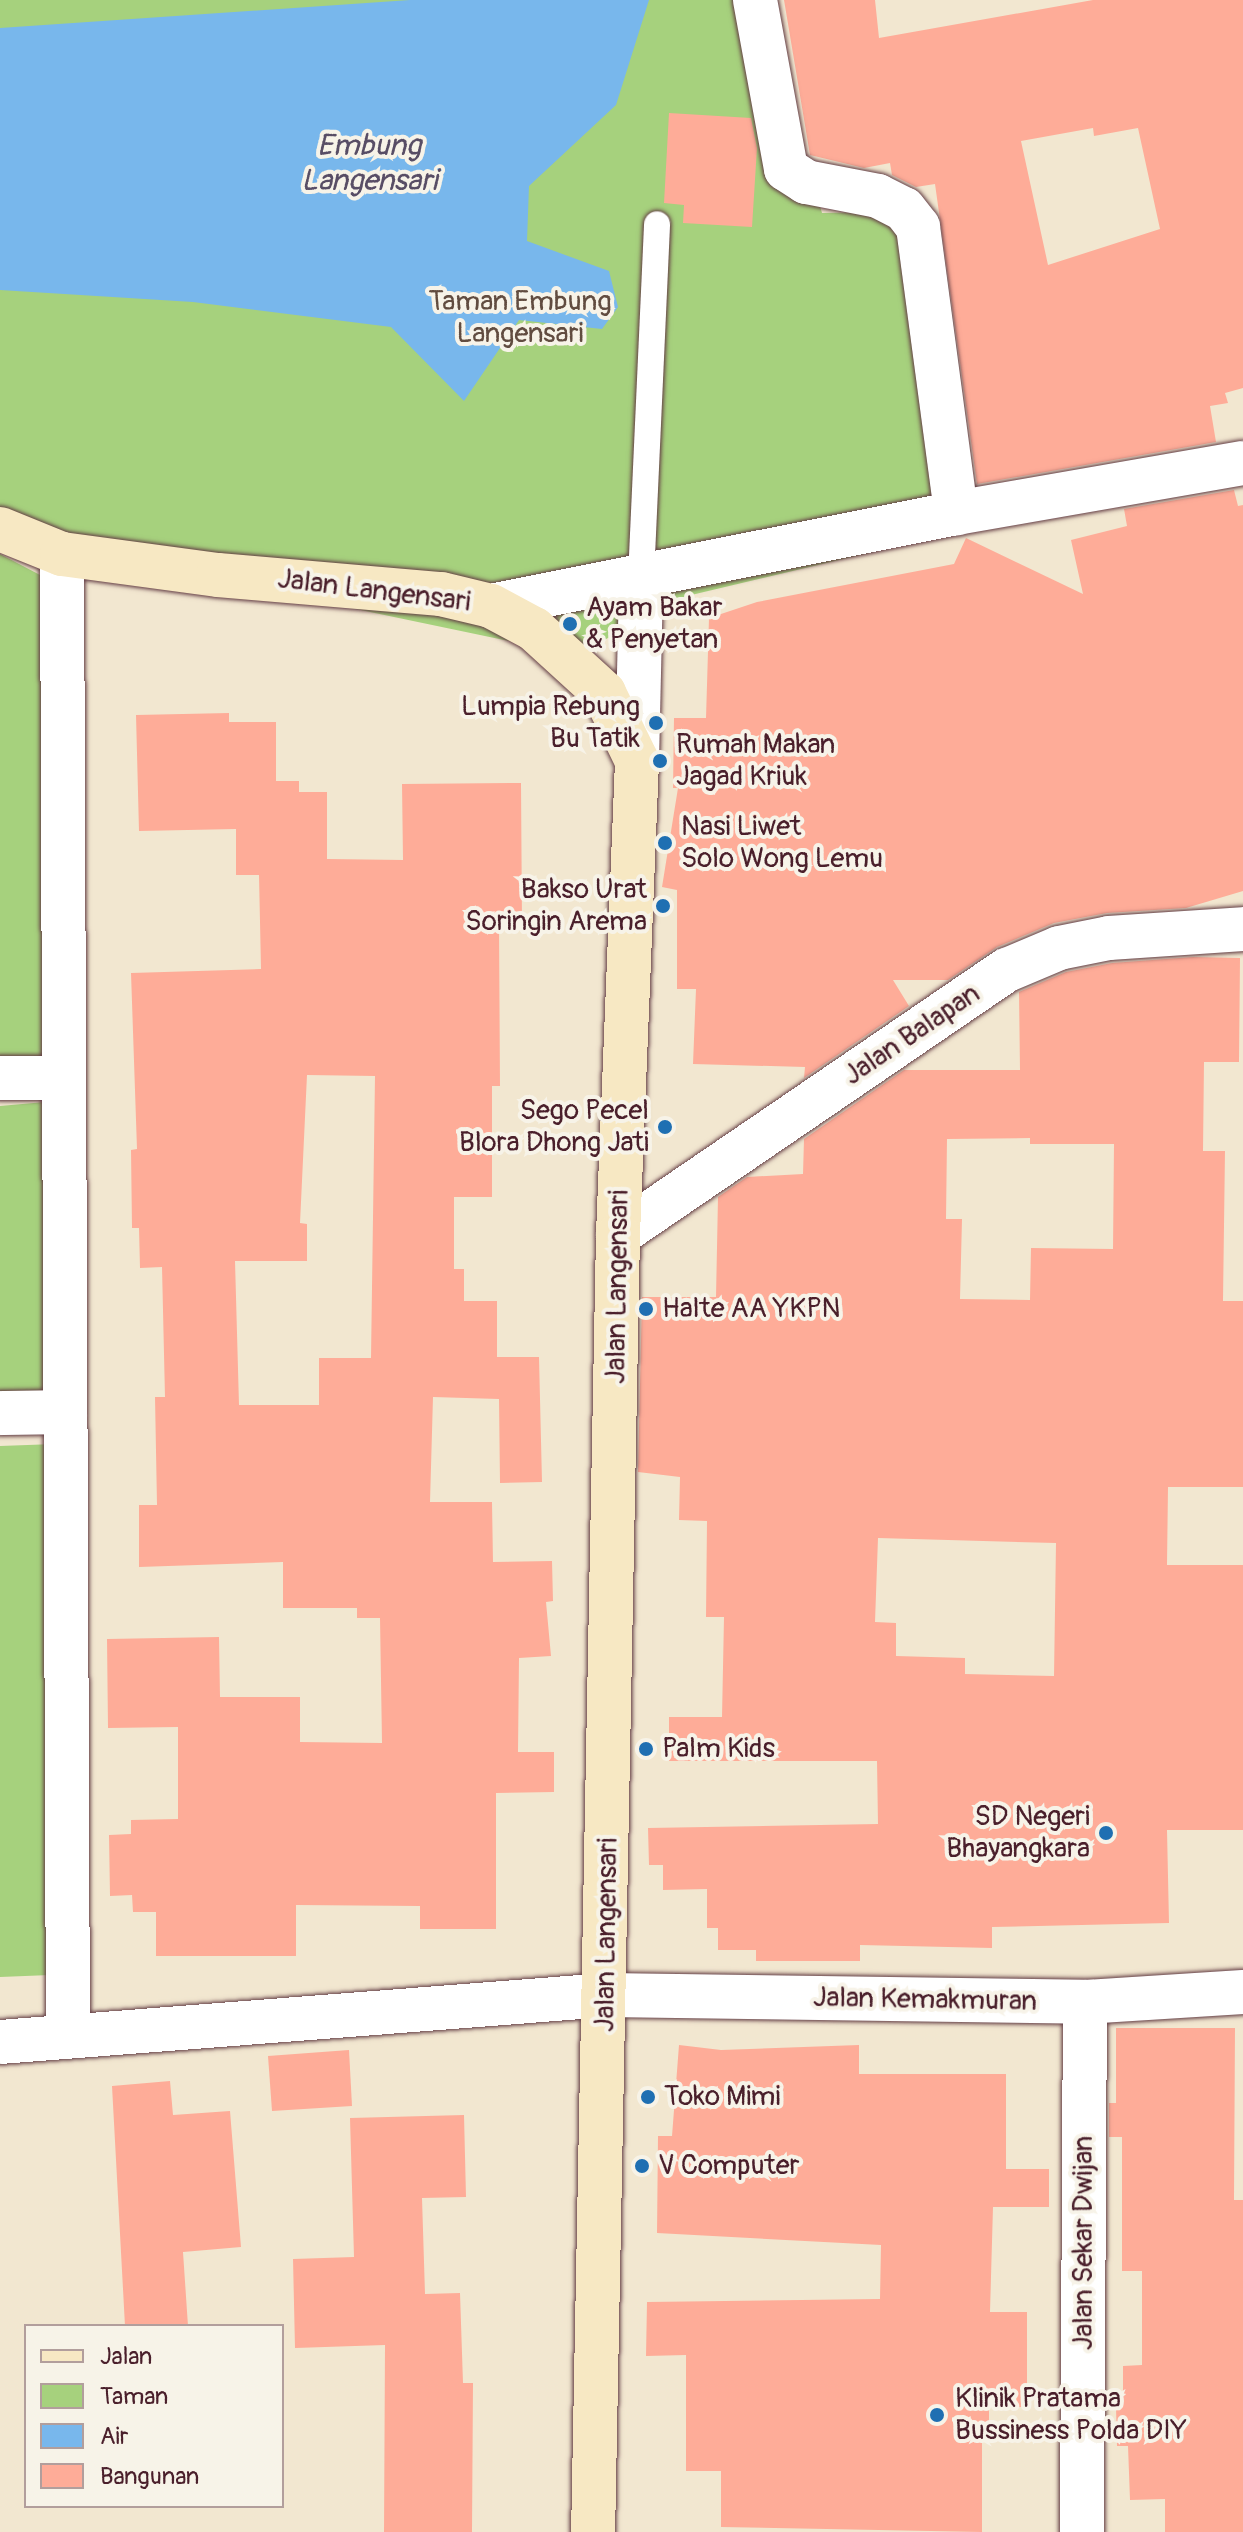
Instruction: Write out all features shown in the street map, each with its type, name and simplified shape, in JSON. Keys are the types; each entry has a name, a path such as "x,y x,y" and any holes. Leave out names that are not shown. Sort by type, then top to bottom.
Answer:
{"main road":[{"name":"Jalan Langensari","path":"0,529 62,554 218,575 441,594 491,606 534,629 604,693 637,761 618,1235 606,1995 593,2532"}],"street":[{"path":"755,0 786,169 806,182 878,196 904,209 918,227 956,513"},
{"path":"491,606 956,513 1243,463"},
{"path":"62,554 68,2036"},
{"path":"637,761 641,578"},
{"name":"Jalan Balapan","path":"618,1235 1007,970 1059,948 1109,938 1243,929"},
{"path":"0,1078 64,1078"},
{"path":"0,1413 65,1412"},
{"name":"Jalan Kemakmuran","path":"0,2042 606,1995 1085,2002 1243,1992"},
{"name":"Jalan Sekar Dwijan","path":"1082,2532 1085,2002"}],"lane":[{"path":"641,578 657,224"}],"green space":[{"name":"Taman Embung Langensari","path":"0,0 763,0 822,213 934,211 962,531 687,596 576,655 68,549 0,514"},
{"path":"0,554 42,576 54,1063 0,1067"},
{"path":"56,1101 61,1418 0,1419 0,1106"},
{"path":"55,1444 75,1974 0,1977 0,1446"}],"water":[{"name":"Embung Langensari","path":"410,0 649,0 616,105 529,186 527,241 609,271 618,307 602,329 519,320 464,401 391,327 193,302 0,290 0,28"}],"building":[{"path":"784,0 875,0 879,38 1093,0 1243,0 1243,388 1225,393 1228,403 1210,406 1216,442 977,484 935,184 916,187 892,175 890,163 864,168 810,155","holes":["1093,128 1094,136 1138,128 1160,229 1048,265 1021,141"]},
{"path":"669,113 751,118 757,148 752,227 683,223 684,205 664,203"},
{"path":"1234,490 1238,506 1243,505 1243,891 1186,908 1107,913 1054,923 997,947 948,980 893,980 909,1006 804,1078 805,1067 693,1064 696,989 677,989 677,890 662,887 678,788 673,788 674,718 706,718 709,618 757,602 954,564 966,538 1083,594 1071,540 1127,526 1124,509"},
{"path":"229,713 229,722 276,722 276,781 299,781 299,792 327,792 327,859 403,860 402,784 521,783 522,924 499,924 500,1086 492,1086 492,1197 454,1197 454,1269 464,1269 464,1301 497,1301 497,1357 539,1357 542,1482 500,1483 499,1399 433,1397 430,1502 492,1502 493,1562 552,1561 553,1601 546,1602 551,1656 519,1658 518,1752 554,1752 554,1792 496,1793 496,1929 420,1929 420,1906 296,1905 296,1956 156,1956 156,1912 133,1912 132,1895 110,1896 109,1835 131,1834 131,1820 178,1819 178,1727 108,1728 107,1639 219,1637 220,1697 300,1697 300,1742 382,1743 380,1618 357,1618 357,1608 283,1608 283,1562 139,1567 139,1505 157,1505 155,1397 165,1397 162,1267 140,1268 139,1228 132,1228 131,1150 137,1149 131,973 261,969 259,875 236,875 236,829 139,831 136,715","holes":["307,1075 375,1076 371,1358 319,1358 319,1405 239,1405 235,1261 307,1261 307,1224 300,1223"]},
{"path":"1193,957 1240,958 1239,1062 1204,1062 1203,1151 1225,1151 1223,1301 1243,1301 1243,1487 1168,1487 1167,1565 1243,1565 1243,1830 1167,1830 1169,1923 992,1927 992,1948 860,1945 860,1961 756,1961 756,1950 718,1950 718,1928 707,1928 707,1889 663,1890 663,1865 649,1865 648,1828 878,1824 877,1761 669,1761 669,1717 722,1717 724,1617 706,1617 707,1521 679,1520 680,1477 638,1472 642,1297 716,1297 718,1197 747,1177 803,1174 804,1139 904,1070 1020,1070 1019,992 1066,972 1112,963","holes":["1030,1138 1030,1144 1114,1144 1113,1249 1031,1248 1030,1300 960,1299 962,1219 946,1219 947,1139","878,1538 1056,1543 1054,1676 965,1674 965,1658 896,1656 896,1623 875,1622"]},
{"path":"1116,2028 1235,2028 1234,2200 1243,2200 1243,2532 1165,2532 1165,2499 1130,2500 1128,2446 1117,2446 1116,2407 1123,2407 1123,2366 1142,2365 1142,2271 1122,2271 1122,2137 1109,2137 1109,2103 1116,2103"},
{"path":"679,2045 721,2050 859,2045 859,2074 1006,2074 1006,2169 1049,2169 1049,2207 993,2207 990,2312 1027,2312 1027,2407 989,2407 989,2424 982,2424 982,2532 721,2527 721,2471 686,2471 686,2355 646,2356 647,2302 880,2299 881,2245 657,2233 658,2136 672,2136"},
{"path":"349,2050 352,2106 272,2111 268,2056"},
{"path":"170,2081 173,2115 230,2111 241,2247 183,2252 188,2324 125,2324 112,2086"},
{"path":"464,2115 466,2197 422,2198 425,2294 460,2293 463,2383 473,2383 472,2532 384,2532 385,2345 295,2348 293,2259 354,2257 350,2118"}],"place":[{"name":"Ayam Bakar & Penyetan","path":"570,624"},
{"name":"Lumpia Rebung Bu Tatik","path":"656,723"},
{"name":"Rumah Makan Jagad Kriuk","path":"660,761"},
{"name":"Nasi Liwet Solo Wong Lemu","path":"665,843"},
{"name":"Bakso Urat Soringin Arema","path":"663,906"},
{"name":"Sego Pecel Blora Dhong Jati","path":"665,1127"},
{"name":"Halte AA YKPN","path":"646,1309"},
{"name":"Palm Kids","path":"646,1749"},
{"name":"SD Negeri Bhayangkara","path":"1106,1833"},
{"name":"Toko Mimi","path":"648,2097"},
{"name":"V Computer","path":"642,2166"},
{"name":"Klinik Pratama Bussiness Polda DIY","path":"937,2415"}]}
